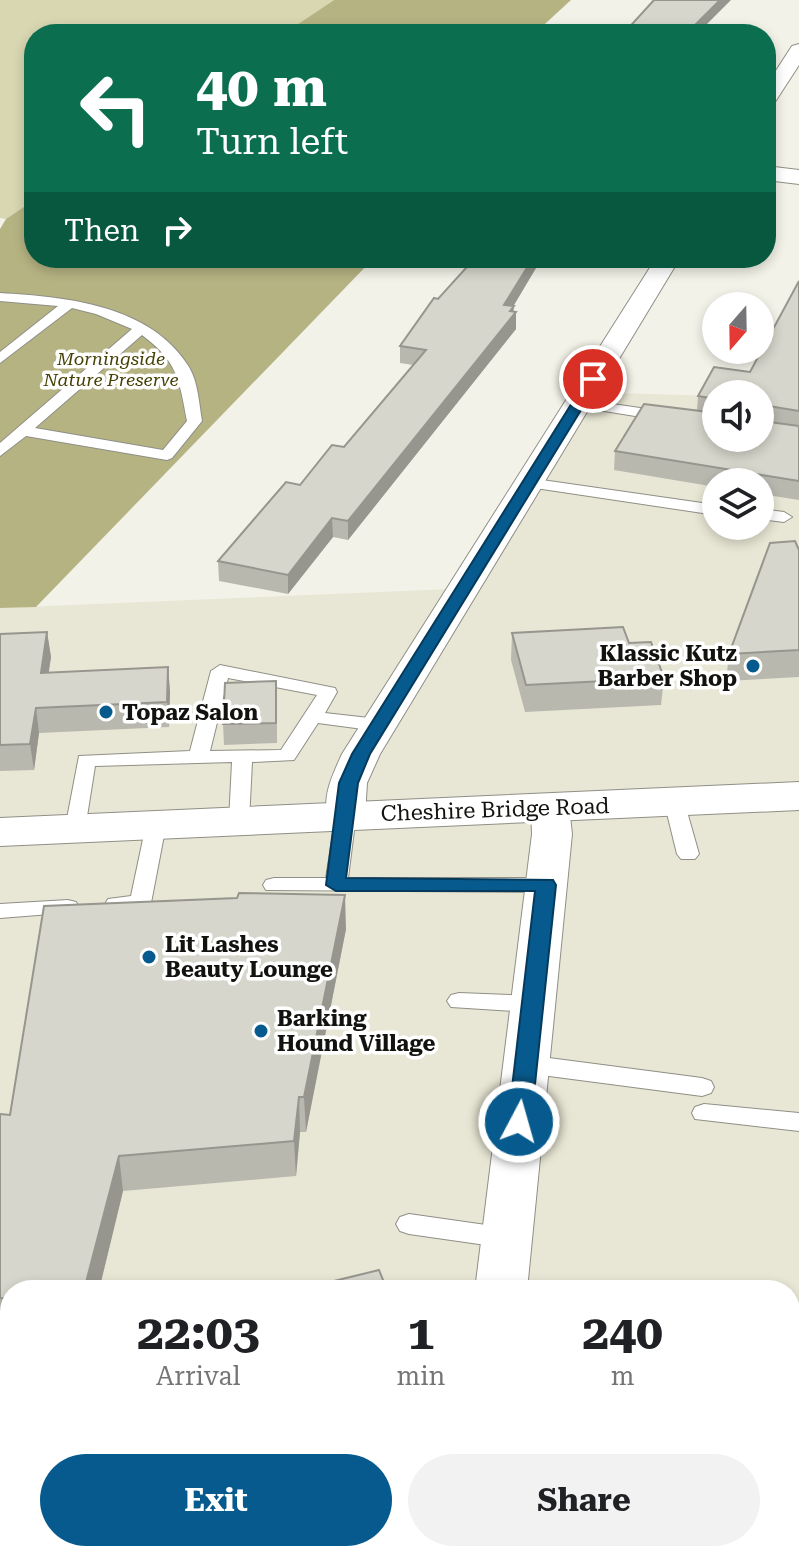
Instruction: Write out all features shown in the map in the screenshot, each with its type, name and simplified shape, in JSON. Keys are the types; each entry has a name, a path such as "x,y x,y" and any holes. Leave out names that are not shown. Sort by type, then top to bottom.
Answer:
{"main road":[{"name":"Cheshire Bridge Road","path":"0,832 799,796"}],"street":[{"path":"776,86 799,50"},
{"path":"776,174 799,177"},
{"path":"346,815 348,783 378,725 662,268"},
{"path":"502,1280 552,834 550,807"}],"lane":[{"path":"0,297 69,304 125,318 143,327 183,367 195,421 167,455 23,431"},
{"path":"0,359 69,304"},
{"path":"0,451 143,327"},
{"path":"578,403 702,422"},
{"path":"528,483 702,508"},
{"path":"774,516 784,517"},
{"path":"75,829 86,760 198,758 242,756 287,756 328,692 220,671 198,758"},
{"path":"313,717 378,725"},
{"path":"239,821 242,756"},
{"path":"674,801 688,854"},
{"path":"336,885 346,815"},
{"path":"140,903 156,825"},
{"path":"274,885 546,885"},
{"path":"0,911 168,903"},
{"path":"459,1001 532,1004"},
{"path":"526,1064 702,1087"},
{"path":"704,1113 799,1122"},
{"path":"409,1224 507,1238"}],"shaded area":[{"path":"0,0 334,0 298,24 24,24 24,207 6,219 0,218"},
{"path":"585,392 702,396 702,452 774,452 774,424 799,399 799,1280 0,1280 0,608 475,588"}],"green space":[{"path":"334,0 571,0 545,24 298,24"},
{"name":"Morningside Nature Preserve","path":"24,207 24,268 364,268 36,607 0,608 0,229 6,219"}],"building":[{"path":"654,0 720,0 696,24 632,24"},
{"path":"466,268 527,268 504,305 514,306 510,311 516,312 348,521 332,518 288,575 218,561 286,482 300,485 332,445 344,447 426,350 400,346 434,298 438,299"},
{"path":"799,281 799,411 774,407 774,380 707,380 714,367 750,372 754,364 774,364 774,327"},
{"path":"644,404 702,411 702,452 774,452 774,423 799,426 799,481 774,477 774,468 719,468 615,451"},
{"path":"795,541 799,550 799,650 729,654 770,543"},
{"path":"623,627 629,643 651,642 664,678 526,685 512,633"},
{"path":"47,632 41,673 168,667 167,702 36,708 30,744 0,745 0,634"},
{"path":"276,681 276,723 223,724 225,683"},
{"path":"239,893 345,895 304,1097 299,1097 294,1141 119,1156 87,1280 0,1280 0,1114 10,1115 44,906 237,898"},
{"path":"379,1270 383,1280 338,1280"}],"place":[{"name":"Klassic Kutz Barber Shop","path":"753,666"},
{"name":"Topaz Salon","path":"106,712"},
{"name":"Lit Lashes Beauty Lounge","path":"149,957"},
{"name":"Barking Hound Village","path":"261,1031"}],"route":[{"path":"519,1122 546,885 336,885 348,783 361,754 593,379"}]}
